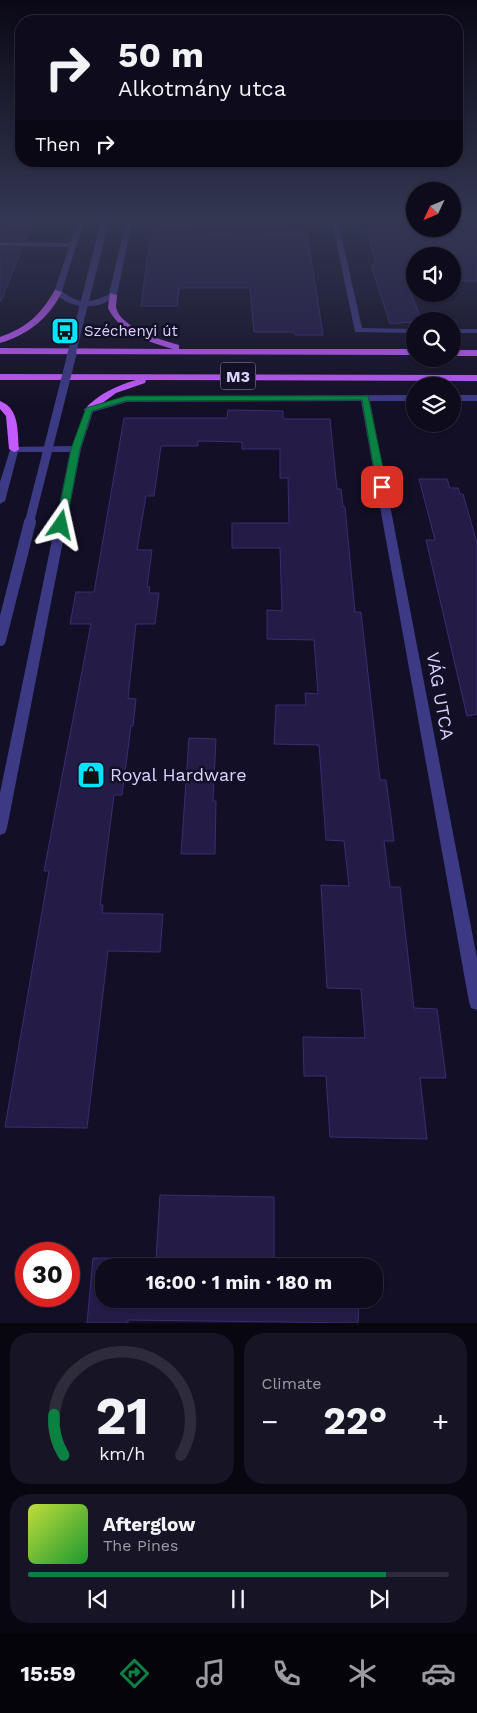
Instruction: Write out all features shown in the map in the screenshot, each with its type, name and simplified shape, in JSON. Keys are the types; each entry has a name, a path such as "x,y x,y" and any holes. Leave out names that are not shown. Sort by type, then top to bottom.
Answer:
{"main road":[{"path":"0,340 16,334 42,317 49,310 58,292"},
{"path":"113,295 112,309 128,327 164,344 191,351"},
{"name":"M3","path":"0,351 406,352"},
{"path":"461,353 477,353"},
{"path":"88,410 98,400 120,386 161,376"},
{"name":"M3","path":"0,377 477,378"},
{"path":"0,404 11,415 14,449"}],"street":[{"path":"61,283 58,292 68,301 81,305 97,303 113,295 116,283"},
{"path":"0,640 90,283"},
{"path":"348,283 358,330 406,331"},
{"path":"461,331 477,331"},
{"name":"VÁG UTCA","path":"365,398 477,1002"},
{"path":"0,828 76,449 88,410 126,399 406,398"},
{"path":"461,398 477,398"},
{"path":"0,501 14,449 76,449"}],"building":[{"path":"0,283 8,283 1,301"},
{"path":"144,283 315,283 323,335 295,335 294,332 254,332 250,288 179,288 177,306 141,306"},
{"path":"377,283 406,283 406,302 414,302 418,312 406,312 406,322 390,324"},
{"path":"228,410 283,411 283,419 330,419 337,489 341,489 343,507 345,507 355,612 361,612 380,780 386,780 391,817 394,841 384,841 390,887 400,887 414,1008 437,1009 446,1078 420,1078 427,1139 330,1137 326,1076 304,1076 303,1037 365,1038 361,989 327,988 321,885 349,886 344,841 326,840 319,745 274,744 276,705 306,705 305,693 318,694 314,640 267,639 267,610 282,611 280,548 232,548 232,523 289,523 288,478 280,478 280,449 242,449 242,442 198,441 198,446 161,446 154,496 146,496 137,550 152,550 147,587 150,587 149,593 159,593 155,624 136,624 128,698 136,699 133,726 131,726 122,795 114,795 100,905 103,905 102,913 163,914 160,952 108,951 87,1128 5,1127 49,871 44,871 91,624 70,624 76,592 94,592 124,418 227,418"},
{"path":"419,479 447,479 450,488 458,488 460,494 463,494 477,543 477,714 467,716 426,540 435,540"},
{"path":"189,738 216,739 213,801 216,801 215,854 181,854"},
{"path":"160,1195 274,1197 274,1258 156,1258"},
{"path":"93,1258 95,1258 95,1308 359,1308 358,1323 128,1320 128,1323 87,1323"}],"place":[{"name":"Széchenyi út","path":"65,331"},
{"name":"Royal Hardware","path":"91,775"}],"route":[{"path":"61,525 76,449 88,410 110,402 126,399 365,398 382,487"}]}
